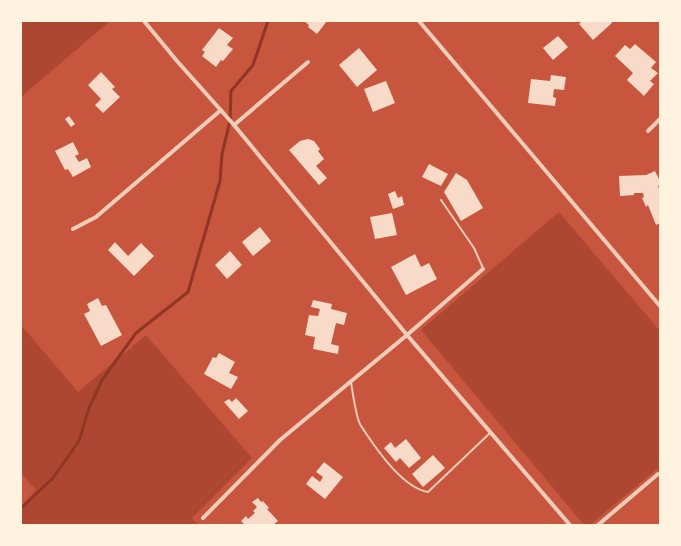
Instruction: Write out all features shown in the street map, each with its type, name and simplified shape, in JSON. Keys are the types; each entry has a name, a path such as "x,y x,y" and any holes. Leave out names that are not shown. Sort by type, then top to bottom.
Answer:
{"street":[{"path":"144,21 234,125 407,335 570,525"},
{"path":"419,21 660,306"},
{"path":"234,125 308,62"},
{"path":"73,229 96,217 221,110"},
{"path":"648,130 660,119"},
{"path":"204,518 280,440 407,335 483,269"},
{"path":"598,525 658,474"}],"lane":[{"path":"441,200 474,248 483,269"},
{"path":"351,381 360,423 376,448 395,470 410,484 423,491 428,492 490,432"}],"shaded area":[{"path":"21,21 110,21 21,97"},
{"path":"559,212 660,331 660,470 658,468 590,525 584,525 421,330"},
{"path":"21,325 78,392 146,335 252,458 192,518 198,525 21,525 21,506 36,490 21,473"}],"building":[{"path":"304,21 327,21 317,34 308,27 309,25"},
{"path":"582,21 610,21 612,23 593,40 579,24"},
{"path":"219,28 233,38 227,45 233,49 216,67 202,56 205,52 202,50"},
{"path":"558,36 568,47 553,60 543,48"},
{"path":"635,44 656,62 651,68 658,73 650,81 654,84 644,96 627,80 633,73 615,56 625,45 630,49"},
{"path":"359,48 377,70 357,87 339,65"},
{"path":"101,72 115,87 112,89 120,97 103,113 95,105 101,99 88,85"},
{"path":"551,75 566,77 564,90 554,89 553,97 556,98 555,106 528,103 531,79 550,81"},
{"path":"386,81 395,103 373,112 364,89"},
{"path":"69,116 75,124 71,127 65,119"},
{"path":"308,139 314,141 320,149 318,151 324,159 316,166 327,178 319,185 289,150 300,141"},
{"path":"73,142 79,154 75,156 79,162 87,158 91,167 73,177 68,169 65,170 55,151"},
{"path":"429,164 448,174 441,186 422,177"},
{"path":"655,171 660,181 658,186 660,191 660,223 656,225 648,205 646,207 642,198 644,197 643,193 620,196 619,176 646,175"},
{"path":"456,173 467,180 483,208 461,221 444,192"},
{"path":"395,191 398,198 402,196 404,205 393,209 388,194"},
{"path":"392,213 397,235 375,239 370,217"},
{"path":"260,227 271,241 253,256 242,242"},
{"path":"115,242 128,256 141,243 154,256 134,276 108,250"},
{"path":"230,251 242,265 227,279 215,265"},
{"path":"415,254 421,267 429,263 437,279 406,295 391,267"},
{"path":"98,298 102,306 106,305 122,335 101,346 84,314 90,311 87,304"},
{"path":"313,300 332,304 331,309 347,313 344,325 336,323 331,344 339,346 338,354 313,349 315,337 305,335 309,315 318,316 320,309 311,307"},
{"path":"219,353 235,362 229,373 238,377 231,389 204,374 213,357 216,358"},
{"path":"236,398 248,411 239,419 224,402 229,399 232,402"},
{"path":"406,439 421,458 409,468 400,458 396,462 384,448 391,442 395,448"},
{"path":"433,455 445,468 423,487 412,474"},
{"path":"324,462 343,477 325,499 306,484 312,476 320,482 323,477 316,472"},
{"path":"258,498 261,502 263,501 269,508 267,509 278,521 273,525 243,525 244,524 241,521 246,516 248,519 255,513 253,511 257,507 252,502"}],"waterway":[{"path":"21,508 53,478 79,441 89,408 102,380 136,333 188,292 220,181 222,154 230,121 231,91 253,65 268,21"}]}
